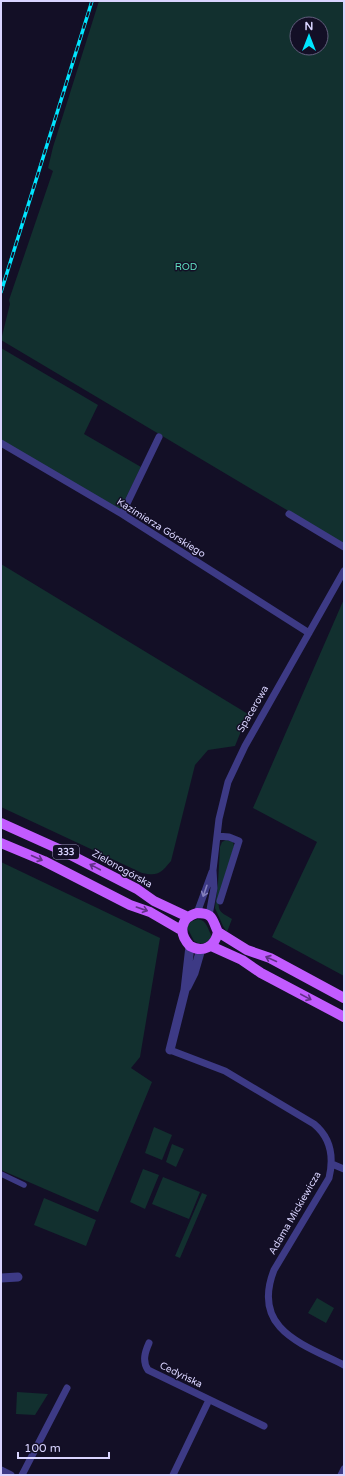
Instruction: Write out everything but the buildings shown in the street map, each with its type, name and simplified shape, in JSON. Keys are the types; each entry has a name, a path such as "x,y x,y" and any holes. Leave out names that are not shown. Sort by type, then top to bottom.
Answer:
{"main road":[{"name":"Zielonogórska","path":"1,823 71,855 137,889 154,901 192,915"},
{"name":"333","path":"1,843 44,861 130,905 150,912 181,930"},
{"name":"333","path":"192,915 209,915"},
{"path":"192,915 182,925 181,930 190,946 206,947 242,960 261,973 344,1017"},
{"path":"209,915 213,918 218,932 247,950 270,958 344,998"},
{"path":"206,947 214,942 218,932"}],"street":[{"path":"122,514 159,437"},
{"name":"Kazimierza Górskiego","path":"1,443 122,514 309,633"},
{"path":"289,514 344,547"},
{"name":"Spacerowa","path":"209,915 214,888 213,870 216,836 226,788 234,768 344,571"},
{"path":"216,836 229,837 239,840 220,901"},
{"name":"Spacerowa","path":"192,915 213,870"},
{"path":"170,1050 185,990 190,946"},
{"path":"185,990 206,947"},
{"name":"Adama Mickiewicza","path":"170,1050 225,1071 314,1124 324,1134 328,1142 332,1164 329,1178 274,1270 269,1286 267,1300 271,1314 280,1328 291,1338 344,1365"},
{"path":"332,1164 344,1169"},
{"path":"1,1174 24,1184"},
{"path":"1,1278 16,1277 1,1283"},
{"name":"Cedyńska","path":"149,1343 145,1356 145,1366 148,1370 264,1426"},
{"path":"22,1475 67,1388"},
{"name":"Cedyńska","path":"173,1475 209,1400"},
{"path":"341,1475 344,1469"},
{"path":"1,1470 11,1475"}],"green space":[{"name":"ROD","path":"99,1 344,1 344,544 1,340 10,304 9,300 53,171 48,168 53,147"},
{"path":"1,348 98,405 84,434 141,467 120,510 1,440"},
{"path":"1,564 248,714 235,746 208,750 195,765 171,861 158,873 142,873 1,807"},
{"path":"344,599 344,976 272,937 317,842 253,808"},
{"path":"226,840 233,842 234,846 219,900 219,908 221,912 232,919 227,932 215,908 220,847 222,842"},
{"path":"1,862 160,938 140,1057 131,1068 152,1082 98,1212 1,1170"},
{"path":"198,919 206,923 212,936 204,943 194,941 186,928 190,922"},
{"path":"154,1127 172,1135 162,1160 145,1153"},
{"path":"172,1144 184,1149 176,1167 166,1162"},
{"path":"143,1169 159,1175 145,1209 130,1202"},
{"path":"163,1177 200,1192 189,1219 152,1204"},
{"path":"202,1193 207,1195 180,1258 175,1256"},
{"path":"44,1198 96,1220 86,1246 34,1225"},
{"path":"317,1298 334,1308 326,1323 308,1313"},
{"path":"17,1392 48,1394 35,1415 16,1414"}],"railway":[{"path":"1,292 92,1"}]}
